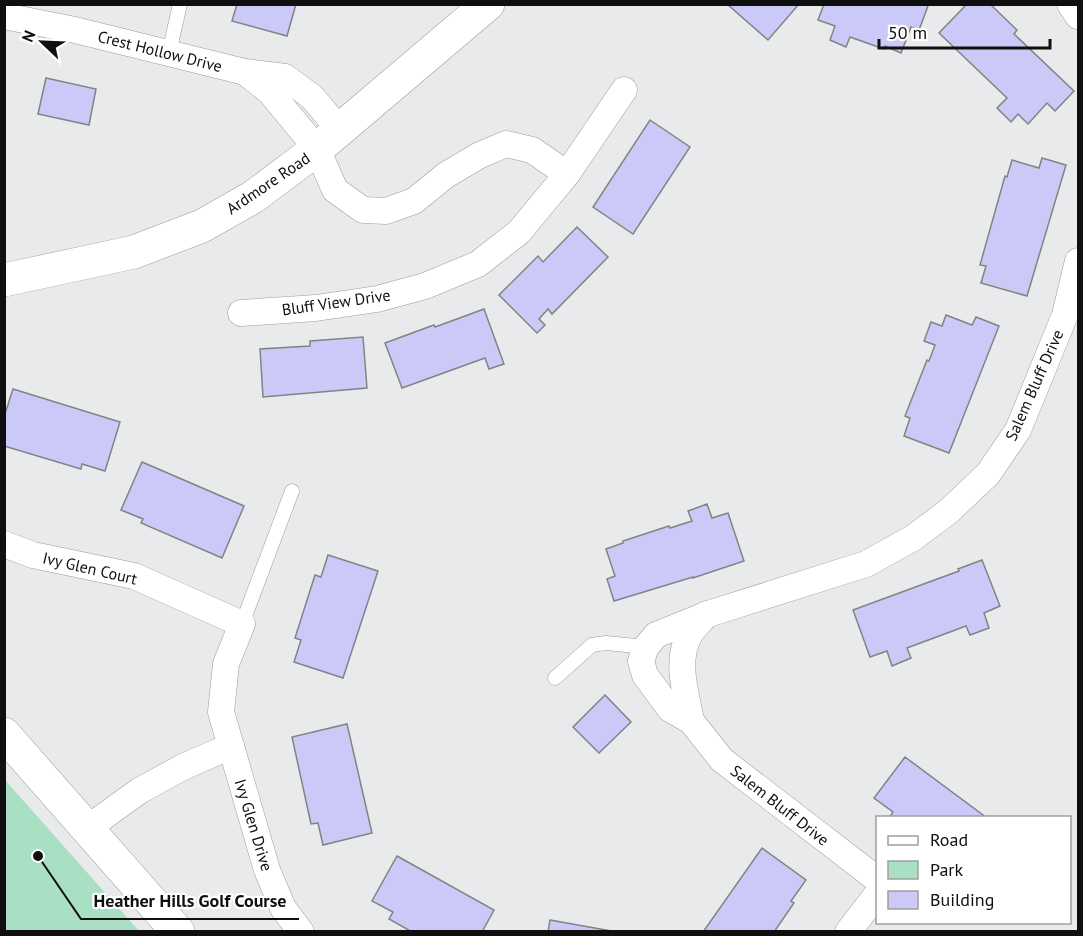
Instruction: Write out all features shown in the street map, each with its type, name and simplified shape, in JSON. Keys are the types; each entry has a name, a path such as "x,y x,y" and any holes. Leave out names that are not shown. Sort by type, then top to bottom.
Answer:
{"street":[{"name":"Ardmore Road","path":"4,280 134,252 202,226 253,197 329,140 488,4"},
{"path":"1070,4 1078,16"},
{"name":"Crest Hollow Drive","path":"4,16 75,30 245,72 285,77 312,97 329,140"},
{"name":"Bluff View Drive","path":"241,313 316,308 377,299 425,286 478,264 519,232 567,174 624,90"},
{"path":"329,140 335,190 363,210 386,211 414,201 446,175 480,154 506,144 532,150 567,174"},
{"name":"Salem Bluff Drive","path":"876,878 722,760 691,721 670,710 645,675 641,661 646,646 656,635 708,614 866,564 913,538 949,511 988,474 1018,430 1065,315 1078,261"},
{"name":"Ivy Glen Court","path":"4,544 33,555 134,576 242,624"},
{"name":"Salem Bluff Drive","path":"691,721 682,681 682,663 686,644 692,631 708,614"},
{"name":"Ivy Glen Drive","path":"242,624 226,664 221,712 267,870 283,908 301,932"},
{"path":"4,734 178,932"},
{"path":"88,828 140,791 183,767 231,746"},
{"path":"848,932 876,897"}],"lane":[{"path":"169,53 180,4"},
{"path":"242,624 292,491"},
{"path":"555,678 592,645 606,643 646,646"}],"green space":[{"path":"5,780 139,931 5,931"}],"building":[{"path":"237,4 296,4 287,36 232,21"},
{"path":"727,4 799,4 768,40"},
{"path":"824,4 923,4 928,6 919,30 911,27 901,53 885,46 884,49 850,37 846,47 830,40 835,26 818,20"},
{"path":"967,4 990,4 1017,30 1014,34 1074,91 1055,111 1047,103 1028,124 1018,114 1011,122 997,108 1007,98 939,33"},
{"path":"46,78 96,89 89,125 38,114"},
{"path":"650,120 690,147 633,234 593,207"},
{"path":"1042,158 1066,165 1027,296 981,283 986,266 980,265 1005,176 1007,177 1012,160 1039,168"},
{"path":"577,227 608,257 552,314 548,309 539,319 545,325 537,333 499,295 538,256 543,262"},
{"path":"484,309 504,364 489,369 485,358 402,388 385,343"},
{"path":"946,315 972,325 976,317 999,326 949,453 904,436 910,418 905,416 935,345 924,341 931,322 942,326"},
{"path":"363,337 367,388 263,397 260,349 310,346 310,341"},
{"path":"13,389 120,422 105,471 82,464 81,469 4,446 4,417"},
{"path":"142,462 244,506 222,558 141,523 143,519 121,510"},
{"path":"707,504 712,518 728,513 744,561 614,601 607,579 615,576 606,549 669,526 670,528 692,521 688,511"},
{"path":"328,555 378,571 343,678 294,662 301,640 295,638 315,575 321,577"},
{"path":"982,560 1000,606 984,613 989,628 970,635 966,626 907,648 911,658 892,666 887,651 870,657 853,610 959,571 958,569"},
{"path":"605,695 631,722 599,753 573,727"},
{"path":"347,724 372,833 323,845 318,823 311,824 292,737"},
{"path":"905,757 984,816 890,816 893,812 874,798"},
{"path":"762,848 806,880 791,901 794,903 774,932 703,932"},
{"path":"397,856 494,910 482,932 412,932 389,919 393,912 372,901"},
{"path":"550,920 617,932 548,932"}],"place":[{"name":"Heather Hills Golf Course","path":"38,856"}]}
